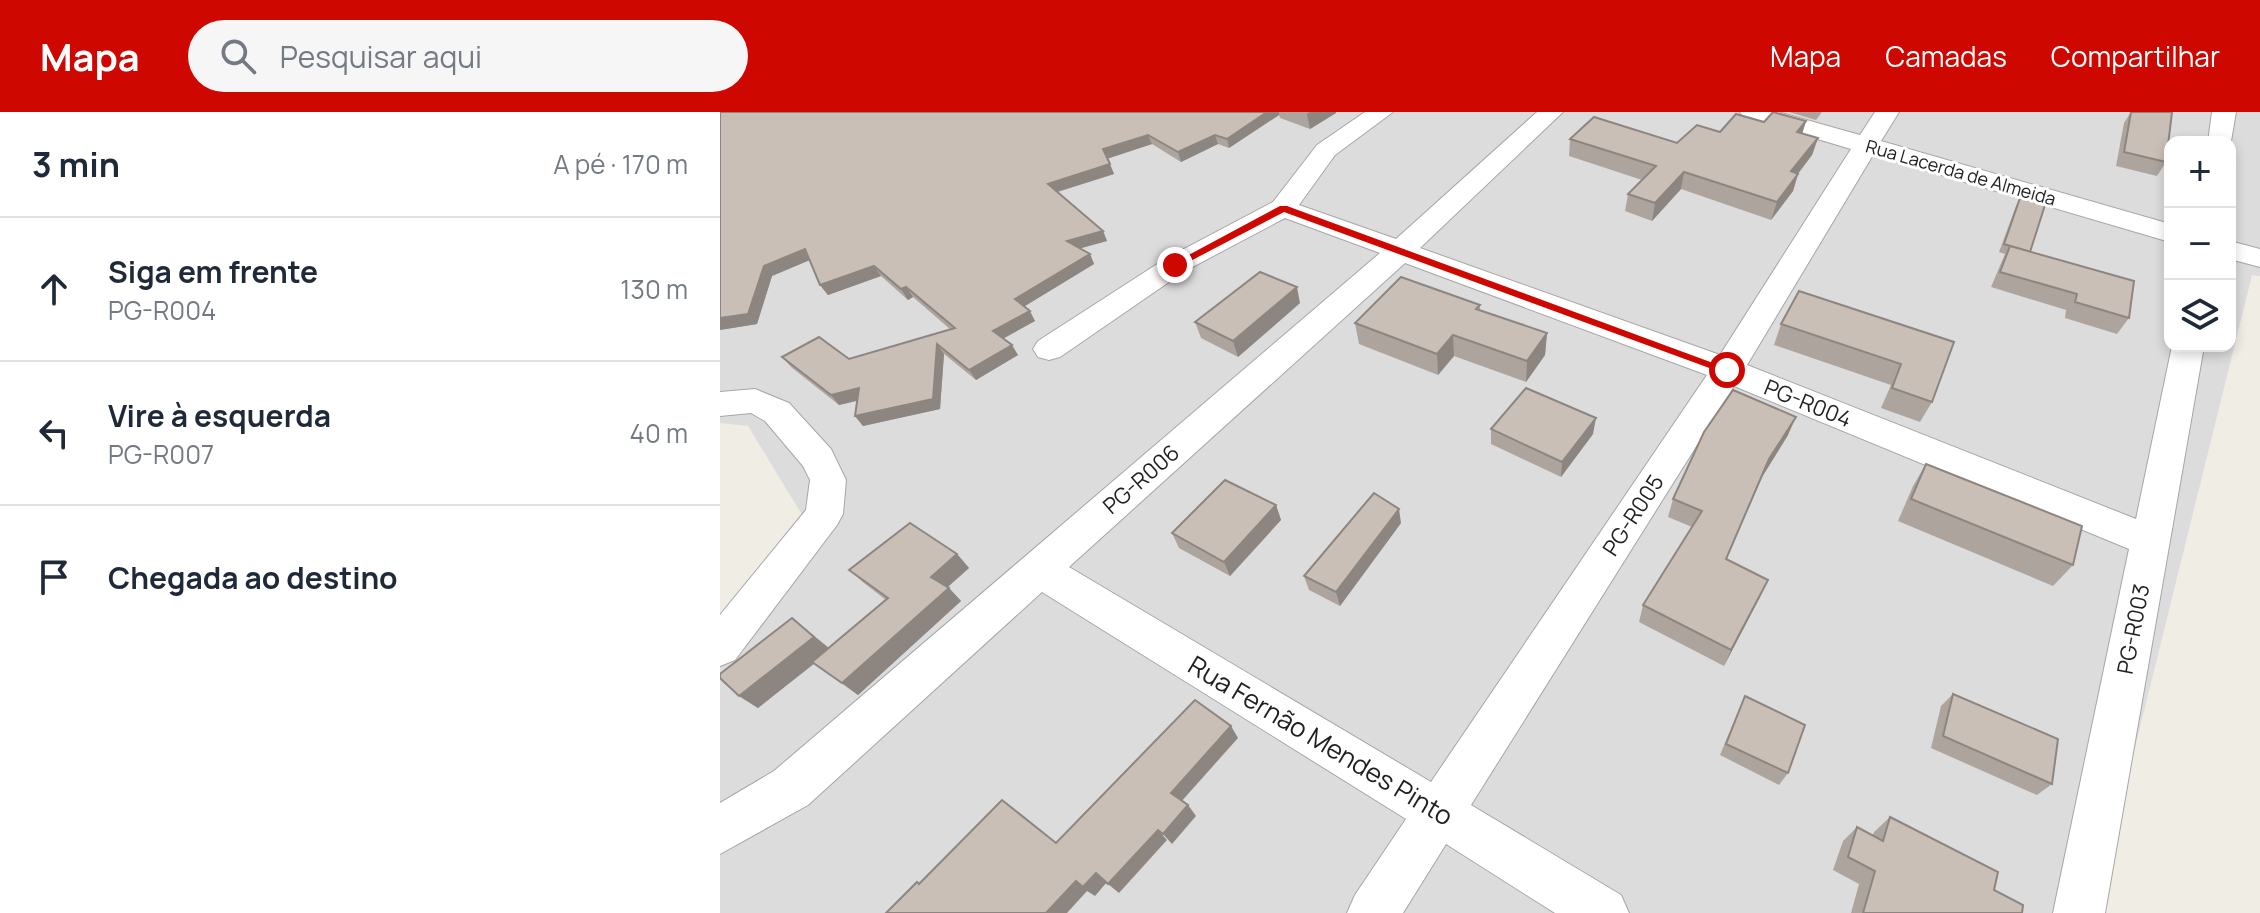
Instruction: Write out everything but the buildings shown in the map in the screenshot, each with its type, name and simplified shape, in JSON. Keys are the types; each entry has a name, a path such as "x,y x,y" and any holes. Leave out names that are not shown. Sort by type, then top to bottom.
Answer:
{"street":[{"path":"1049,349 1175,265 1283,208 1326,150 1381,112"},
{"name":"PG-R006","path":"720,830 791,788 1398,253 1551,112"},
{"name":"Rua Lacerda de Almeida","path":"1752,112 2164,231"},
{"name":"PG-R005","path":"1373,913 1727,370 1887,112"},
{"path":"2222,136 2224,112"},
{"name":"PG-R004","path":"1283,208 1398,253 1727,370 2150,541"},
{"path":"2236,252 2260,258"},
{"name":"PG-R003","path":"2079,913 2187,352"},
{"path":"720,404 755,401 777,412 818,459 828,480 824,514 720,647"},
{"name":"Rua Fernão Mendes Pinto","path":"1039,569 1603,913"}],"shaded area":[{"path":"720,112 2260,112 2260,276 2252,275 2236,340 2236,136 2164,136 2164,352 2233,352 2094,913 720,913 720,632 807,523 748,426 720,423"}],"route":[{"path":"1175,265 1283,208 1398,253 1727,370"}]}
